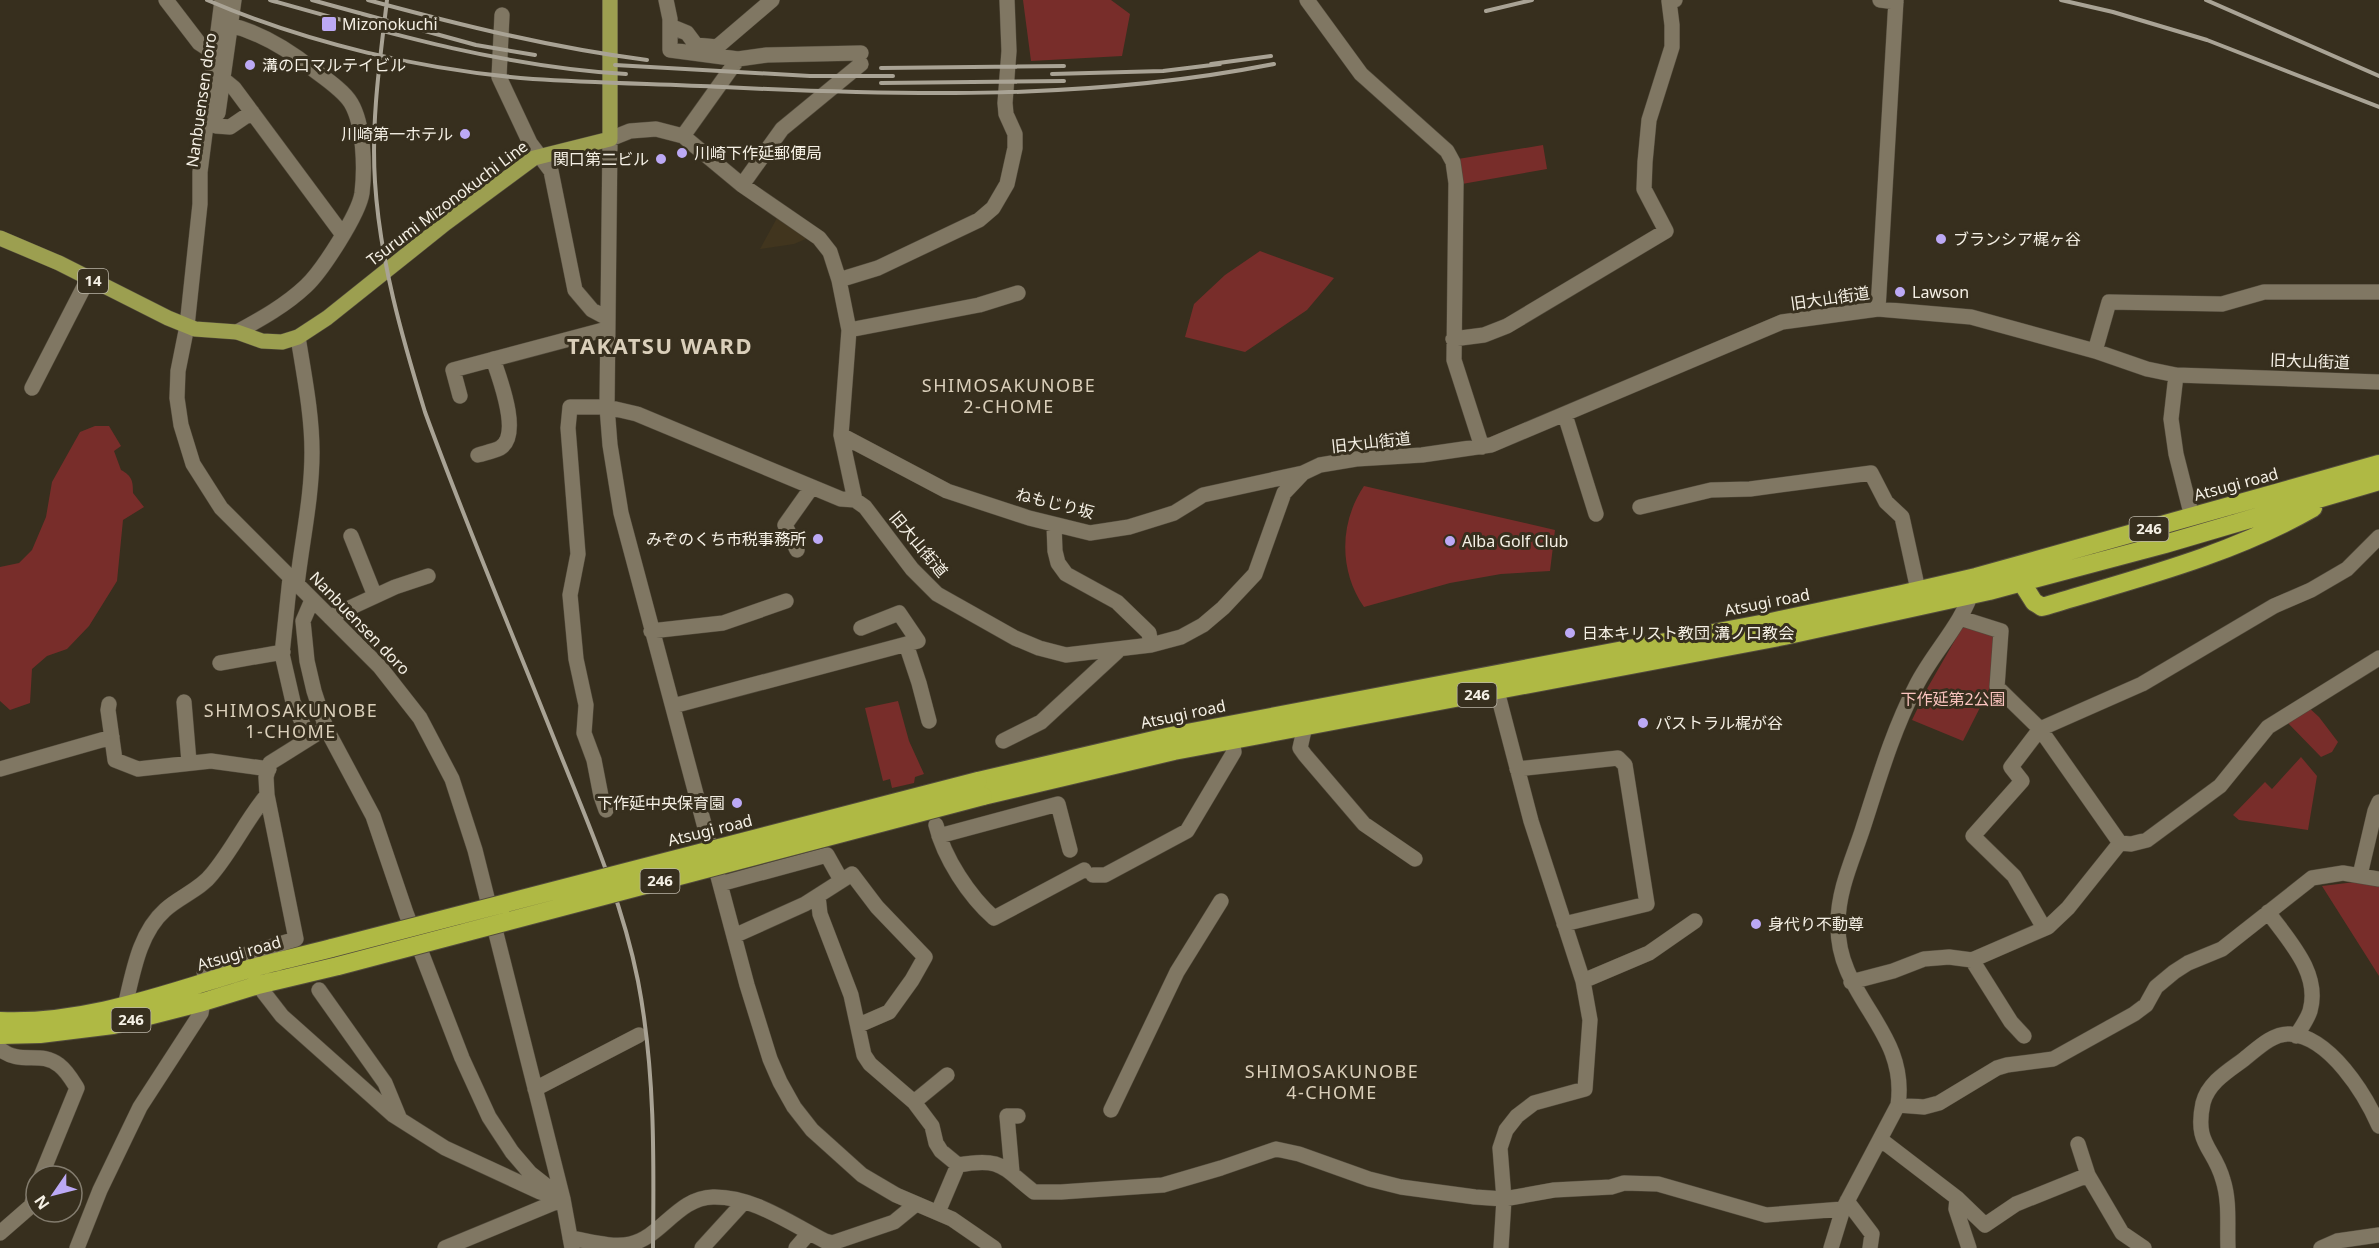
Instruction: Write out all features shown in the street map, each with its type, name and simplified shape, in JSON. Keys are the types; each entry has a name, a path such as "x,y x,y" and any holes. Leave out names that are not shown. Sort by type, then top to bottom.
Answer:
{"highway":[{"name":"Atsugi road","path":"0,1035 49,1033 113,1025 203,1002 256,976 332,948 980,788 1784,636 1973,586 2192,517 2379,464"},
{"name":"Atsugi road","path":"0,1021 77,1015 125,1006 206,982 338,966 1170,736 1760,624 1918,590 2022,583 2379,481"},
{"name":"246","path":"2022,583 2034,602 2042,607 2208,556 2279,528 2341,492"}],"main road":[{"path":"610,0 610,139"},
{"name":"Tsurumi Mizonokuchi Line","path":"187,326 195,329 237,332 269,342 282,342 298,337 327,318 455,216 539,155 560,153 610,139"},
{"name":"14","path":"0,238 59,263 187,326"}],"street":[{"path":"166,0 199,43 216,54"},
{"name":"Nanbuensen doro","path":"222,0 200,172 200,204 187,326 180,352 177,398 181,425 193,464 221,508 330,616 403,693 432,738 452,779 475,850 563,1199 571,1243"},
{"name":"Nanbuensen doro","path":"200,204 210,174 234,0"},
{"path":"666,0 670,26 669,50 738,58 767,55 861,58 782,129 742,185"},
{"path":"670,26 687,33 696,45 717,47 772,0"},
{"path":"838,280 878,268 979,220 993,208 1007,184 1015,148 1015,134 1006,114 1005,103 1009,51 1007,0"},
{"path":"1307,0 1361,74 1435,139 1453,162 1456,202 1453,339 1455,369 1482,447"},
{"path":"1453,339 1484,335 1507,326 1666,231 1644,189 1645,162 1649,120 1672,47 1669,1 1675,0"},
{"path":"1878,309 1896,1 1880,0"},
{"path":"502,15 499,77 530,143 551,171 575,290 607,324"},
{"path":"230,25 266,38 291,52 324,77 351,102 362,129 362,195 343,235 320,271 304,288 271,313 237,332"},
{"path":"683,136 738,58"},
{"path":"223,79 234,88 343,235"},
{"path":"216,126 230,127 252,112"},
{"path":"606,810 594,760 584,733 586,705 576,658 570,595 578,554 568,428 570,408 607,407 637,414 842,499 855,500 841,435 849,330 830,252 819,238 742,185 683,136 656,129 630,131 610,139 607,324 607,407 610,445 621,513 651,631 770,1059 794,1107 812,1130 862,1176 916,1204 938,1212 994,1248"},
{"path":"32,388 88,279"},
{"path":"2095,351 2109,302 2222,304 2264,292 2379,292"},
{"path":"849,330 979,305 1018,293"},
{"name":"旧大山街道","path":"855,500 864,507 912,569 937,594 1005,633 1040,648 1066,655 1151,645 1181,637 1203,625 1255,574 1284,493 1303,473 1320,465 1356,459 1422,455 1482,447 1565,415 1782,322 1878,309 1971,317 2095,351 2147,369 2176,375 2379,382"},
{"path":"460,396 453,370 607,324"},
{"path":"298,337 308,402 312,452 310,493 283,652 292,702 309,738"},
{"path":"478,455 501,447 508,438 510,421 493,358"},
{"path":"2176,375 2171,419 2176,454 2192,517"},
{"path":"1565,415 1596,514"},
{"name":"ねもじり坂","path":"841,435 921,479 947,490 1054,525 1090,533 1129,527 1174,513 1203,495 1303,473"},
{"path":"1640,507 1711,490 1750,489 1871,473 1886,502 1902,517 1918,590"},
{"path":"797,550 785,525 812,487"},
{"path":"1054,525 1055,551 1058,563 1066,574 1117,602 1149,633 1151,645"},
{"path":"351,536 375,596"},
{"path":"2044,928 2014,876 1973,836 2022,781 2011,767 2040,729 2142,684 2274,606 2311,590 2347,569 2379,537"},
{"path":"330,616 428,576"},
{"path":"1831,1248 1845,1205 1898,1105 1900,1090 1898,1067 1890,1045 1851,982 1839,943 1840,899 1886,758 1916,685 1960,618 1973,586"},
{"path":"312,600 303,621 307,661 326,728 373,816 406,913 462,1058 489,1117 512,1152 530,1173 563,1199"},
{"path":"651,631 723,623 786,601"},
{"path":"673,706 918,641 899,613 861,628"},
{"path":"1960,618 2001,631 1997,687 2040,729 2120,843 2131,844 2147,840 2220,786 2268,727 2379,658"},
{"path":"906,644 929,722"},
{"path":"1003,741 1041,722 1120,649"},
{"path":"220,663 283,652"},
{"path":"1497,691 1531,821 1583,981 1590,1020 1585,1089 1534,1103 1517,1116 1506,1130 1500,1148 1504,1199 1501,1248"},
{"path":"184,702 189,762"},
{"path":"109,704 116,760 138,769 211,761 269,769"},
{"path":"1305,726 1300,748 1305,756 1364,824 1415,859"},
{"path":"206,982 204,971 208,966 296,939 267,795 266,777 270,764 326,728"},
{"path":"0,770 112,737"},
{"path":"1070,850 1058,804 938,831 951,866 994,918 1089,874 1105,875 1187,831 1234,752 1232,740"},
{"path":"1517,769 1618,758 1625,765 1647,904 1564,924"},
{"path":"125,1006 132,976 149,926 165,910 212,875 252,813 267,795"},
{"path":"2360,876 2379,802"},
{"path":"1851,982 1893,971 1924,959 1949,957 1972,960 2044,928 2062,915 2120,843"},
{"path":"720,884 827,855 841,880"},
{"path":"1898,1105 1924,1107 1939,1103 1997,1068 2053,1059 2134,1014 2146,1005 2156,987 2174,972 2222,948 2312,878 2343,873 2379,879"},
{"path":"734,936 818,896 852,874 877,907 925,957 912,980 888,1012 859,1025"},
{"path":"818,896 820,914 851,995 864,1055 870,1064 914,1102 932,1126 936,1143 941,1151 958,1165 980,1161 995,1162 1012,1172 1034,1192 1163,1185 1276,1149 1299,1154 1369,1179 1401,1186 1504,1199 1554,1190 1611,1187 1624,1183 1658,1184 1766,1215 1845,1205"},
{"path":"1112,1110 1177,972 1221,901"},
{"path":"2268,912 2308,971 2311,988 2310,1010 2296,1036"},
{"path":"1583,981 1649,953 1695,921"},
{"path":"1972,960 2011,1022 2025,1036"},
{"path":"256,976 269,1001 298,1033 400,1120 445,1148 540,1192 563,1199"},
{"path":"319,990 385,1083 400,1120"},
{"path":"77,1248 96,1200 140,1107 201,1013 203,1002"},
{"path":"2228,1248 2228,1199 2223,1178 2201,1135 2204,1101 2210,1088 2220,1077 2266,1042 2289,1034 2296,1036 2318,1046 2348,1074 2371,1109 2379,1126"},
{"path":"535,1089 639,1035"},
{"path":"0,1049 11,1058 48,1058 67,1072 77,1088 46,1164"},
{"path":"914,1102 947,1075"},
{"path":"1012,1172 1007,1116 1018,1116"},
{"path":"1880,1139 1957,1198 1985,1225 2016,1204 2088,1175"},
{"path":"2078,1144 2088,1175 2122,1233 2144,1248"},
{"path":"938,1212 958,1165"},
{"path":"571,1243 629,1244 642,1238 692,1202 715,1197 744,1202 832,1243 894,1222 916,1204"},
{"path":"1957,1198 1956,1209 1969,1248"},
{"path":"445,1248 563,1199"},
{"path":"702,1248 744,1202"},
{"path":"1845,1205 1872,1234 1870,1248"},
{"path":"0,1233 24,1212"},
{"path":"796,1248 809,1233"},
{"path":"2321,1248 2337,1241 2359,1243 2379,1235"}],"shaded area":[{"path":"777,218 808,238 794,244 760,249"}],"green space":[{"path":"1023,0 1111,0 1130,14 1122,56 1031,61"},
{"path":"1543,145 1547,169 1462,184 1458,159"},
{"path":"1260,251 1334,278 1307,310 1245,352 1185,337 1194,304 1225,275"},
{"path":"95,426 109,426 121,446 114,451 121,470 130,477 133,493 144,507 123,520 117,581 89,626 67,649 47,656 32,669 30,703 10,710 0,701 0,567 19,563 32,550 46,517 52,482 80,432"},
{"name":"Alba Golf Club","path":"1364,486 1555,530 1550,571 1501,574 1450,583 1364,607 1350,578 1345,547 1350,515"},
{"name":"下作延第2公園","path":"1963,626 1993,635 1997,640 1992,684 1963,741 1912,720"},
{"path":"898,701 909,741 924,774 915,777 914,783 892,788 890,779 883,781 865,708"},
{"path":"2307,706 2319,717 2338,742 2332,752 2321,757 2286,721"},
{"path":"2301,757 2317,776 2308,830 2239,820 2233,815 2265,782 2272,789"},
{"path":"2355,882 2379,887 2379,976 2322,886"}],"railway":[{"path":"207,0 286,30 367,53 450,69 533,79 861,92 999,92 1137,84 1206,76 1274,64"},
{"path":"270,0 446,47 535,64 626,74"},
{"path":"312,0 476,45 535,55"},
{"path":"368,0 507,35 647,60"},
{"path":"387,0 374,136 375,182 387,270 400,327 425,412 473,538 592,833 623,921 638,981 648,1047 653,1148 653,1248"},
{"path":"1486,11 1532,0"},
{"path":"2061,0 2113,12 2207,40 2379,107"},
{"path":"2206,0 2379,76"},
{"path":"1211,64 1271,56"},
{"path":"1052,74 1163,71 1220,64"},
{"path":"615,65 810,76 893,76"},
{"path":"881,68 1064,66"},
{"path":"881,83 1064,81"}],"place":[{"name":"Mizonokuchi","path":"329,24"},
{"name":"溝の口マルテイビル","path":"250,65"},
{"name":"川崎第一ホテル","path":"465,134"},
{"name":"川崎下作延郵便局","path":"682,153"},
{"name":"関口第二ビル","path":"661,159"},
{"name":"ブランシア梶ヶ谷","path":"1941,239"},
{"name":"Lawson","path":"1900,292"},
{"name":"みぞのくち市税事務所","path":"818,539"},
{"name":"Alba Golf Club","path":"1450,541"},
{"name":"日本キリスト教団 溝ノ口教会","path":"1570,633"},
{"name":"パストラル梶が谷","path":"1643,723"},
{"name":"下作延中央保育園","path":"737,803"},
{"name":"身代り不動尊","path":"1756,924"}],"district":[{"name":"TAKATSU WARD","path":"660,346"},
{"name":"SHIMOSAKUNOBE 2-CHOME","path":"1009,396"},
{"name":"SHIMOSAKUNOBE 1-CHOME","path":"291,721"},
{"name":"SHIMOSAKUNOBE 4-CHOME","path":"1332,1082"}]}
